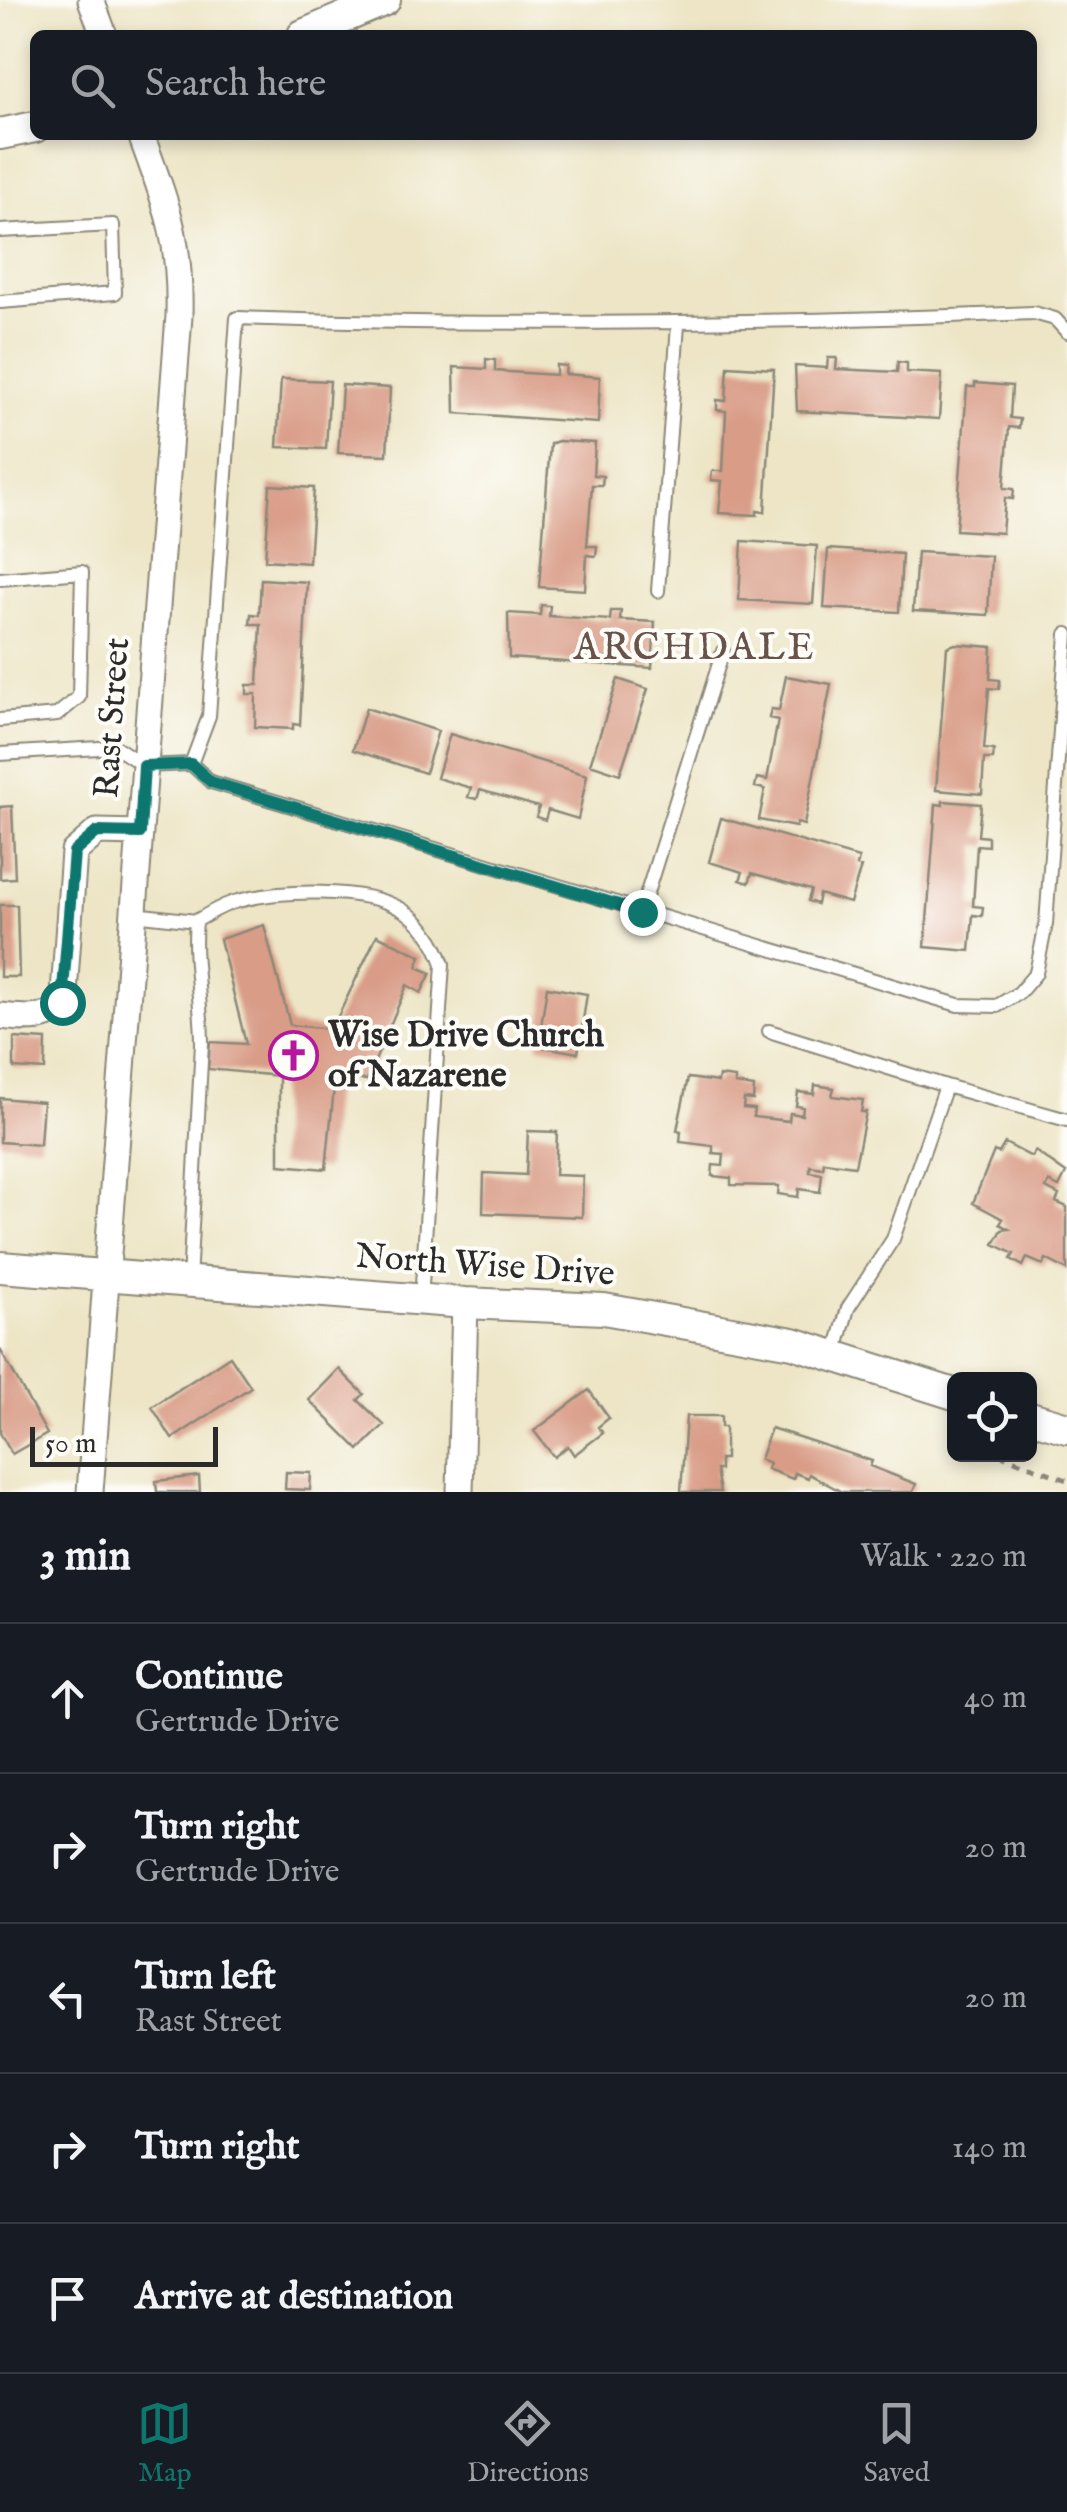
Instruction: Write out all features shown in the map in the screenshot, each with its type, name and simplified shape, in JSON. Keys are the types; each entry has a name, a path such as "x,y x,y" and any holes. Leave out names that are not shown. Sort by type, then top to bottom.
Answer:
{"street":[{"path":"91,0 102,30"},
{"path":"315,30 385,0"},
{"path":"0,134 30,128"},
{"name":"Rast Street","path":"90,1492 181,261 173,223 144,140"},
{"path":"0,1016 46,1017 58,1010 64,993 74,852 97,832 140,833"},
{"name":"North Wise Drive","path":"0,1266 421,1300 604,1309 835,1355 947,1392"},
{"path":"460,1492 465,1303"},
{"path":"1037,1419 1067,1428"}],"lane":[{"path":"0,231 113,226 115,293 0,302"},
{"path":"191,764 209,716 237,318 492,326 678,325 1034,313 1055,320 1067,332"},
{"path":"658,591 678,325"},
{"path":"0,578 82,572 79,698 57,715 0,720"},
{"path":"0,754 116,747 144,766 191,764 211,782 642,912 958,1005 998,1006 1018,993 1036,973 1046,924 1067,634"},
{"path":"642,912 722,650"},
{"path":"134,914 196,922 234,901 285,893 376,899 403,910 436,946 443,964 443,998 421,1300"},
{"path":"188,1281 202,1043 202,1004 193,950 196,922"},
{"path":"769,1031 1067,1120"},
{"path":"835,1355 848,1308 892,1239 946,1086"}],"path":[{"path":"1020,1462 1067,1480"}],"building":[{"path":"828,358 837,358 836,369 897,372 898,362 907,363 907,372 942,374 939,419 797,411 795,366 827,368"},
{"path":"486,359 495,360 495,371 556,375 556,365 566,366 565,374 600,377 598,423 455,413 454,367 486,369"},
{"path":"728,366 774,369 765,512 757,511 757,515 719,513 722,481 711,480 712,471 723,471 726,411 717,410 717,400 726,401"},
{"path":"281,379 330,381 326,449 277,447"},
{"path":"975,383 1012,386 1010,418 1020,419 1019,428 1009,427 1004,488 1014,489 1013,499 1005,498 1002,533 956,530 967,387 975,387"},
{"path":"342,385 390,388 387,455 338,453"},
{"path":"595,443 593,475 603,476 602,485 592,485 587,546 597,546 596,556 587,555 585,590 539,587 550,444"},
{"path":"270,485 314,488 309,563 265,560"},
{"path":"742,541 817,546 813,604 739,600"},
{"path":"828,549 902,554 899,612 824,608"},
{"path":"917,552 991,556 988,615 913,611"},
{"path":"261,579 307,582 300,725 293,724 293,729 255,727 256,694 247,694 247,685 258,685 261,624 250,624 251,614 259,615"},
{"path":"541,605 550,606 549,616 610,620 611,611 621,611 620,620 655,622 652,668 509,658 508,613 540,615"},
{"path":"947,647 992,647 990,679 1000,680 999,689 989,688 984,749 994,750 993,759 984,759 982,794 936,790"},
{"path":"786,676 831,684 804,825 797,823 796,827 759,820 765,789 755,787 757,778 767,780 778,720 769,718 771,709 779,710"},
{"path":"618,679 648,689 620,774 590,764"},
{"path":"366,708 438,731 425,773 353,750"},
{"path":"450,734 587,775 578,819 548,810 545,820 536,817 539,807 480,790 477,799 468,797 471,788 437,778"},
{"path":"943,801 981,804 978,836 988,837 988,846 977,845 973,906 983,907 982,916 973,915 970,951 925,947 936,804 943,805"},
{"path":"12,806 15,878 0,879 0,807"},
{"path":"721,818 859,858 857,866 861,867 850,903 819,894 817,904 808,901 811,890 752,873 749,883 740,880 743,872 709,862"},
{"path":"0,905 17,905 19,977 0,977"},
{"name":"Wise Drive Church of Nazarene","path":"264,925 290,1025 332,1029 377,935 421,956 417,967 431,973 421,993 407,985 367,1080 335,1078 326,1169 279,1165 279,1076 208,1069 210,1042 246,1044 220,939"},
{"path":"547,987 587,994 578,1053 538,1046"},
{"path":"14,1038 46,1040 45,1070 14,1068"},
{"path":"719,1076 754,1087 753,1100 744,1099 743,1108 754,1109 753,1117 789,1121 790,1113 802,1115 803,1107 796,1106 798,1092 814,1094 815,1085 834,1088 832,1096 863,1100 861,1112 866,1112 855,1166 824,1162 823,1168 810,1166 810,1172 822,1174 820,1192 799,1189 798,1197 778,1194 779,1186 731,1185 731,1178 712,1176 713,1165 723,1166 724,1154 713,1153 713,1146 680,1142 681,1131 677,1130 688,1078 718,1082"},
{"path":"0,1098 43,1102 40,1145 0,1142"},
{"path":"528,1131 557,1132 555,1175 583,1176 582,1217 483,1213 484,1173 526,1175"},
{"path":"1005,1143 1032,1157 1035,1151 1066,1173 1059,1187 1049,1182 1046,1188 1059,1195 1056,1202 1067,1207 1067,1270 1046,1259 1043,1265 1027,1258 1023,1266 1011,1259 1014,1254 994,1244 1002,1230 1009,1229 1000,1224 1003,1219 973,1203 994,1151 999,1153"},
{"path":"0,1349 47,1434 12,1454 0,1433"},
{"path":"230,1356 251,1387 172,1439 152,1407"},
{"path":"339,1369 364,1394 358,1400 384,1425 359,1450 309,1400"},
{"path":"589,1390 609,1418 598,1427 603,1433 574,1455 568,1446 554,1457 534,1431"},
{"path":"686,1416 721,1416 725,1459 720,1459 720,1470 716,1470 720,1492 681,1492"},
{"path":"771,1428 872,1461 870,1466 916,1484 913,1492 842,1492 809,1474 808,1478 795,1473 793,1479 767,1469 769,1463 760,1459"},
{"path":"286,1472 311,1473 310,1490 285,1489"},
{"path":"199,1476 200,1492 157,1492 156,1481"}],"place":[{"name":"Wise Drive Church of Nazarene","path":"293,1056"}],"district":[{"name":"ARCHDALE","path":"695,649"}],"route":[{"path":"62,1002 74,852 97,832 140,833 144,766 191,764 211,782 642,912"}]}
